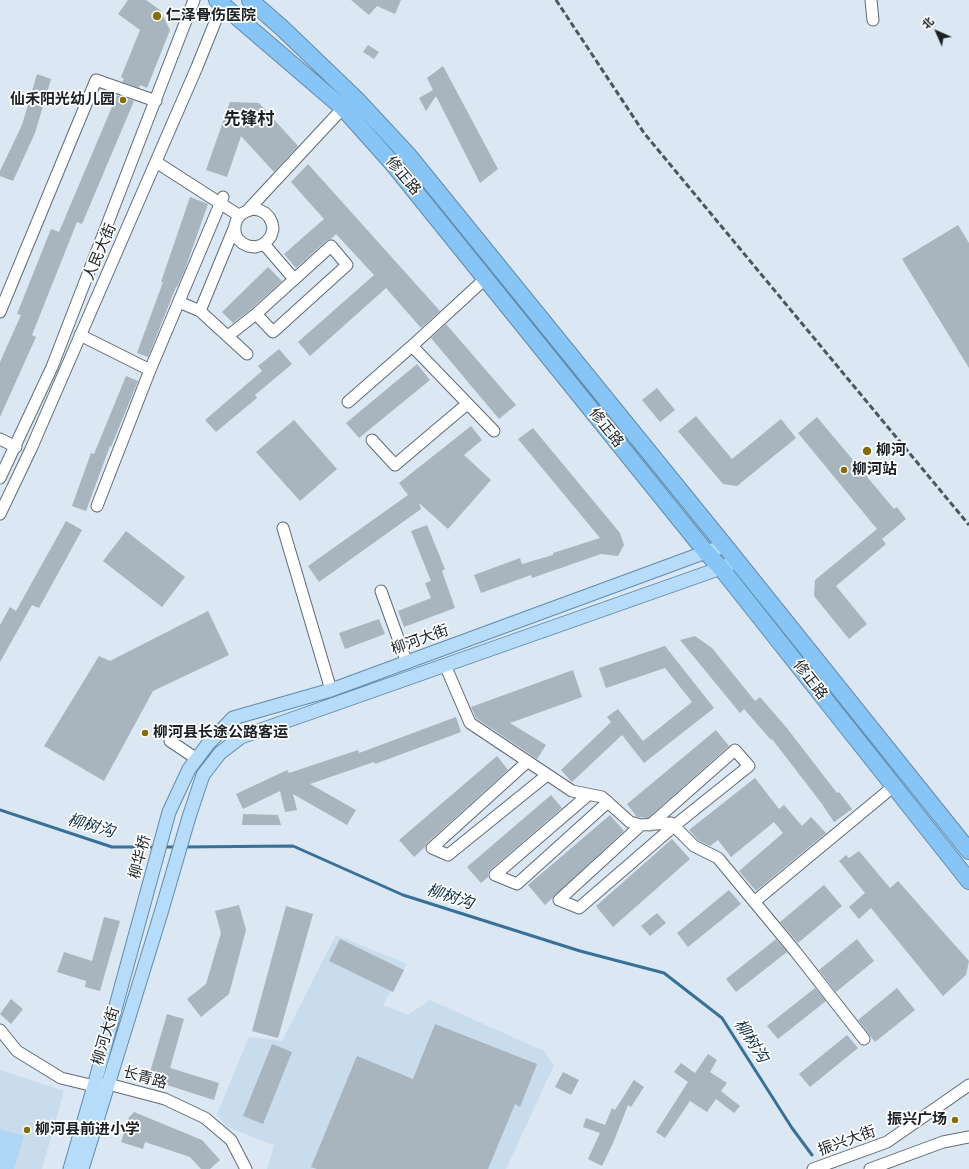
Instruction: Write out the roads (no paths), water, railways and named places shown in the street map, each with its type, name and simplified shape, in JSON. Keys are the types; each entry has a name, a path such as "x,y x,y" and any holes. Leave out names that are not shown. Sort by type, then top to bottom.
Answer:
{"highway":[{"name":"修正路","path":"250,0 281,27 350,94 409,156 725,546 969,851"},
{"name":"修正路","path":"221,1 343,108 393,164 706,552 721,568 969,881"}],"main road":[{"name":"柳河大街","path":"169,812 189,769 208,744 233,718 331,690 725,546"},
{"path":"445,665 721,568 736,561"},
{"name":"柳河大街","path":"82,1169 203,775 220,754 241,737 445,665"},
{"name":"柳华桥","path":"142,911 169,812"},
{"name":"柳河大街","path":"70,1169 142,911"}],"street":[{"name":"人民大街","path":"0,478 16,447 52,367 194,0"},
{"path":"871,0 873,20"},
{"name":"人民大街","path":"0,514 31,449 197,67 221,1"},
{"path":"0,312 96,80 156,101"},
{"path":"200,311 240,217 343,108"},
{"path":"156,162 222,200 240,217"},
{"path":"97,506 150,370 222,200"},
{"path":"253,209 265,213 272,223 273,229 271,236 264,244 255,247 242,243 235,232 240,217 253,209"},
{"path":"264,244 294,279"},
{"path":"228,336 256,314 331,246 347,265 273,332 256,314"},
{"path":"348,402 486,278"},
{"path":"179,302 200,311 247,354"},
{"path":"80,335 150,370"},
{"path":"412,346 466,404 494,431"},
{"path":"372,440 395,465 466,404"},
{"path":"0,439 16,447"},
{"path":"283,528 331,690"},
{"path":"381,591 406,663"},
{"path":"445,665 470,723 572,791 602,797 630,822 646,825 671,823 694,846 718,858 864,1039"},
{"path":"170,741 197,759"},
{"path":"735,750 749,766 674,826 579,908 559,900 735,750"},
{"path":"528,762 432,848 448,855 548,775"},
{"path":"754,902 894,786"},
{"path":"588,795 495,875 517,884 608,802"},
{"name":"长青路","path":"0,1030 17,1051 61,1078 94,1086 108,1084 165,1099 205,1118 231,1140 246,1169"},
{"name":"振兴大街","path":"813,1169 887,1142 969,1085"},
{"path":"870,1169 943,1142 969,1136"}],"waterway":[{"name":"柳树沟","path":"0,810 112,847 155,847"},
{"name":"柳树沟","path":"183,847 293,846 403,895 580,951 664,973 722,1018 792,1128 812,1155"},
{"name":"柳树沟","path":"163,847 177,847"}],"railway":[{"path":"556,0 644,133 969,525"}],"place":[{"name":"仁泽骨伤医院","path":"157,16"},
{"name":"仙禾阳光幼儿园","path":"123,100"},
{"name":"柳河","path":"867,451"},
{"name":"柳河站","path":"844,470"},
{"name":"柳河县长途公路客运","path":"145,733"},
{"name":"振兴广场","path":"955,1120"},
{"name":"柳河县前进小学","path":"27,1130"}],"district":[{"name":"先锋村","path":"249,119"}]}
